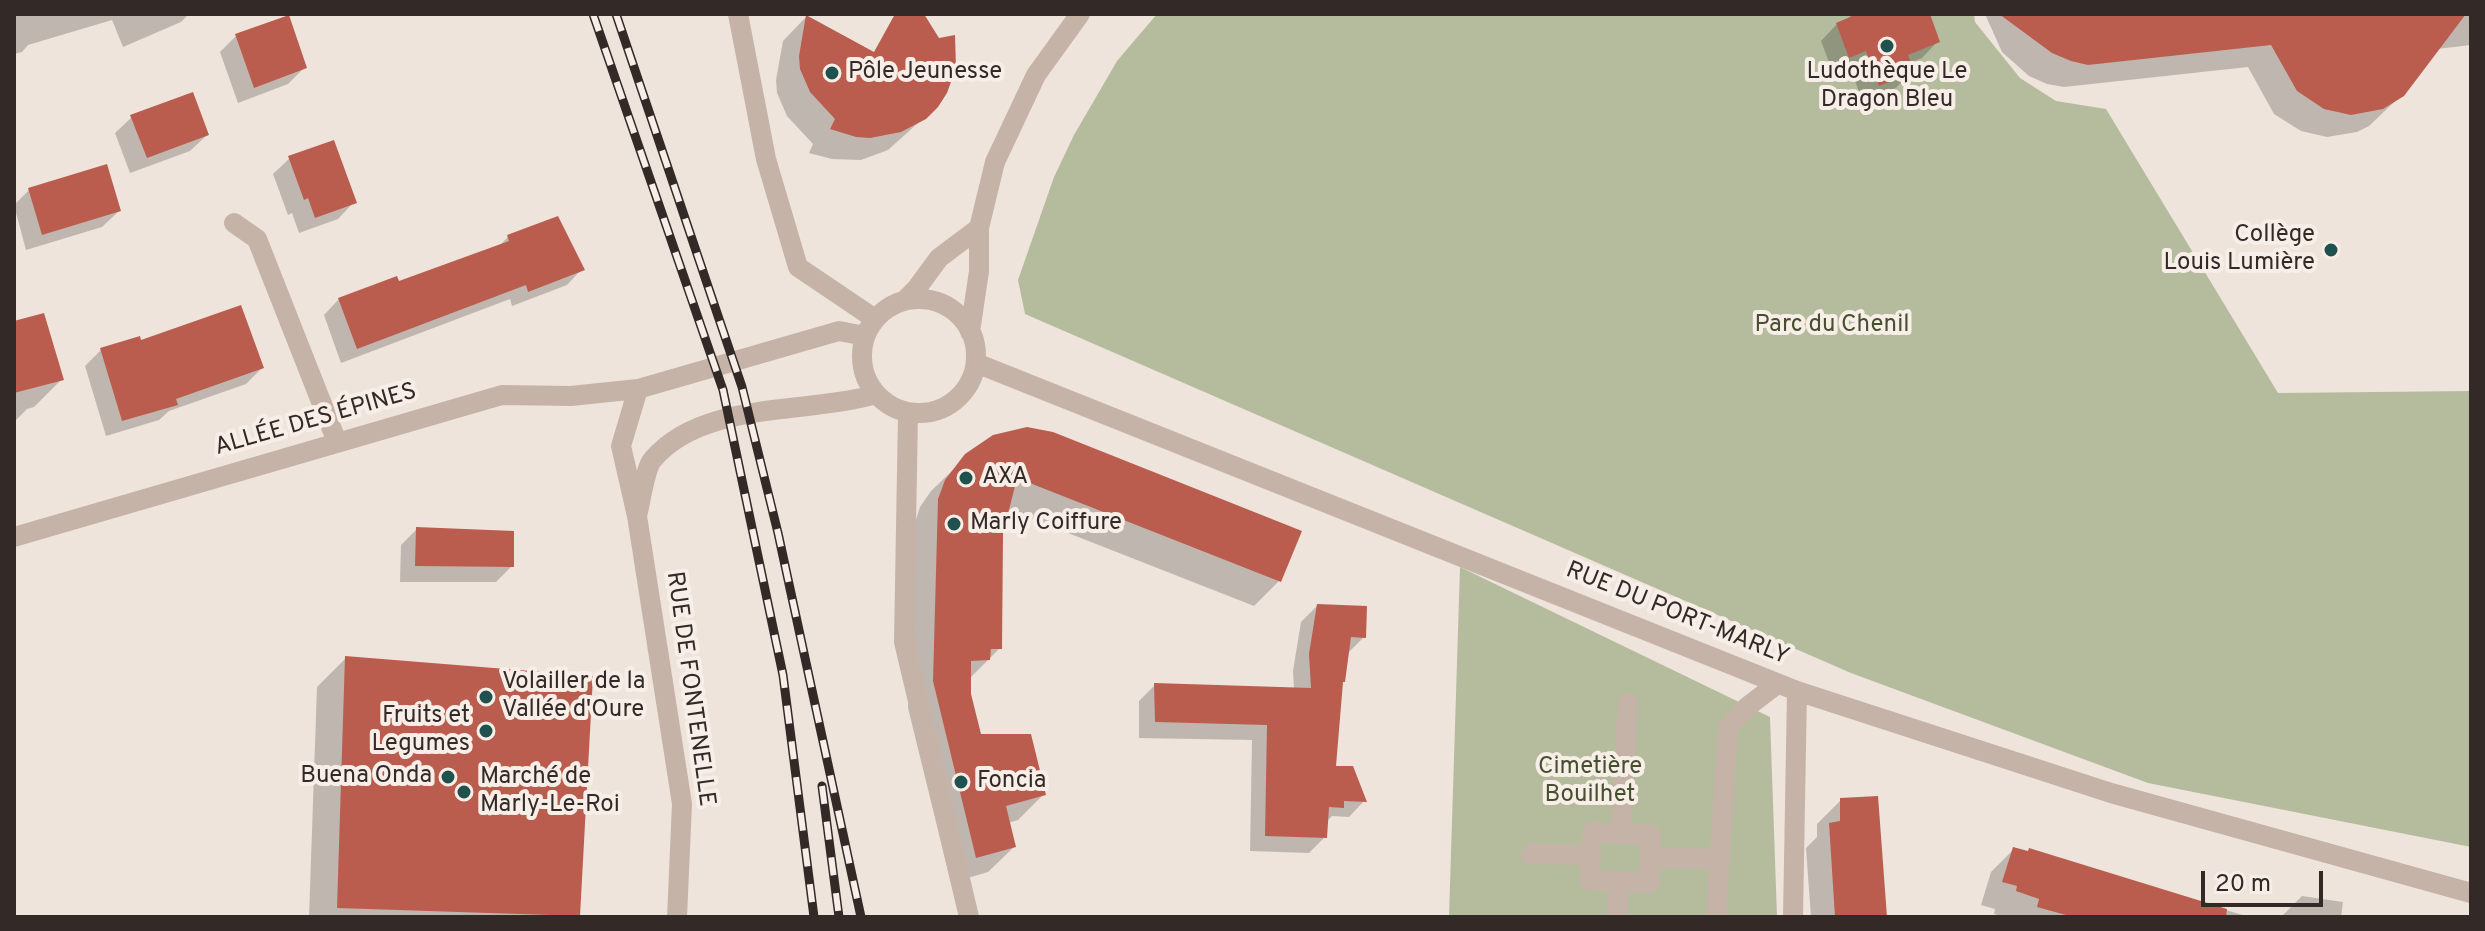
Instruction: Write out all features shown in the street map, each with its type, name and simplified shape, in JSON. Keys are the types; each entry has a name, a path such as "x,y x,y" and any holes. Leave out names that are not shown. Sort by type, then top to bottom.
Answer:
{"street":[{"path":"738,14 766,159 798,267 870,327"},
{"path":"970,332 979,271 979,228 995,162 1036,75 1080,14"},
{"path":"234,223 257,239 337,442"},
{"path":"904,301 939,258 979,228"},
{"path":"924,299 943,304 959,316 970,332 975,347 976,363 971,380 960,396 945,407 927,413 908,413 891,406 876,394 862,366 862,351 870,327 888,307 904,301 924,299"},
{"name":"ALLÉE DES ÉPINES","path":"14,537 502,395 571,396 638,389 839,331 870,327"},
{"name":"RUE DU PORT-MARLY","path":"976,363 1777,684 2111,793 2471,893"},
{"name":"RUE DE FONTENELLE","path":"638,389 621,446 637,516 682,804 677,917"},
{"path":"637,516 650,461 690,429 763,411 847,403 876,394"},
{"path":"908,413 904,642 969,917"},
{"path":"1716,917 1728,727 1747,707 1777,684"},
{"path":"1793,917 1797,691"},
{"path":"1620,833 1628,703"},
{"path":"1592,832 1620,833 1651,835 1649,883 1589,880 1592,832"},
{"path":"1531,854 1591,855"},
{"path":"1650,857 1720,859"},
{"path":"1617,917 1619,881"}],"green space":[{"name":"Parc du Chenil","path":"1157,14 1974,14 1975,22 2020,78 2056,101 2106,109 2278,393 2471,391 2471,847 2148,783 1851,673 1025,314 1018,280 1054,177 1074,135 1117,61"},
{"name":"Cimetière Bouilhet","path":"1460,567 1770,717 1777,917 1449,917"}],"building":[{"name":"Pôle Jeunesse","path":"895,14 924,14 939,38 955,35 956,68 947,93 926,119 901,132 870,138 830,129 835,119 810,92 800,69 799,56 806,15 874,52"},
{"name":"Ludothèque Le Dragon Bleu","path":"1857,14 1930,14 1940,42 1908,55 1914,72 1879,86 1866,51 1849,58 1836,23"},
{"path":"1999,14 2466,14 2404,96 2383,109 2351,115 2324,109 2297,91 2271,45 2088,65 2052,53"},
{"path":"289,15 307,68 254,88 235,34"},
{"path":"193,92 209,135 147,158 130,115"},
{"path":"334,140 357,203 315,218 308,198 304,200 288,156"},
{"path":"107,164 121,211 42,235 28,188"},
{"path":"558,216 585,270 528,292 526,285 357,349 338,298 397,276 399,281 509,241 507,235"},
{"path":"241,305 264,368 176,399 178,405 122,421 100,348 140,336 141,340"},
{"path":"44,313 64,380 14,393 14,321"},
{"path":"1027,427 1053,432 1302,531 1281,582 1017,478 1003,534 1002,649 991,649 990,660 971,661 971,694 981,734 1031,734 1046,795 1006,806 1016,847 976,858 933,681 938,499 945,480 965,454 993,435"},
{"path":"416,527 514,531 514,567 415,566"},
{"path":"1317,604 1367,606 1366,638 1351,637 1343,682 1336,766 1353,766 1367,802 1344,801 1344,808 1329,807 1327,838 1265,836 1267,725 1155,722 1154,683 1311,688 1309,654"},
{"name":"Marché de Marly-Le-Roi","path":"345,656 593,676 580,916 337,908"},
{"path":"1878,796 1887,917 1835,917 1829,823 1840,821 1840,798"},
{"path":"2013,847 2028,851 2029,848 2227,909 2226,917 2073,917 2037,907 2039,899 2016,891 2017,886 2002,882"}],"railway":[{"path":"593,14 723,390 783,675 814,917"},
{"path":"616,14 742,387 778,533 861,917"},
{"path":"822,786 839,917"}],"place":[{"name":"Ludothèque Le Dragon Bleu","path":"1887,46"},
{"name":"Pôle Jeunesse","path":"832,73"},
{"name":"Collège Louis Lumière","path":"2331,250"},
{"name":"AXA","path":"966,478"},
{"name":"Marly Coiffure","path":"954,524"},
{"name":"Volailler de la Vallée d'Oure","path":"486,697"},
{"name":"Fruits et Legumes","path":"486,731"},
{"name":"Buena Onda","path":"448,777"},
{"name":"Foncia","path":"961,782"},
{"name":"Marché de Marly-Le-Roi","path":"464,792"}]}
